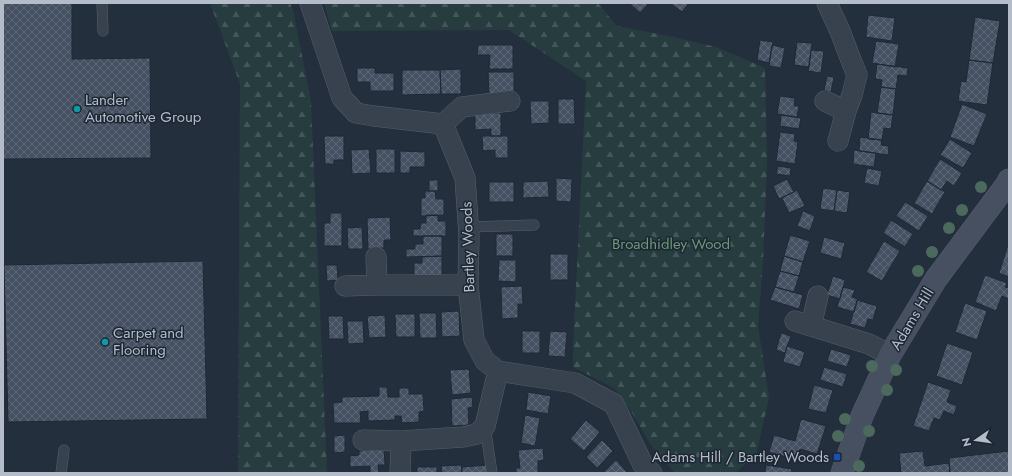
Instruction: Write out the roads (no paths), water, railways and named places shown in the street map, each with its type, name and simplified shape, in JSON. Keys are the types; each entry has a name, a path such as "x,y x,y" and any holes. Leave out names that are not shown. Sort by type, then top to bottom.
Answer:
{"street":[{"path":"310,3 342,98 356,113 443,124 462,107 510,101"},
{"path":"827,3 840,31 857,75 838,141"},
{"path":"825,101 846,111"},
{"name":"Bartley Woods","path":"443,124 465,178 469,236 468,285 474,340 485,361 498,371"},
{"name":"Adams Hill","path":"842,473 862,416 890,355 936,278 1009,180"},
{"path":"376,257 378,285"},
{"path":"345,286 468,285"},
{"path":"818,296 803,323 869,344 890,355"},
{"path":"363,440 463,437 476,434 485,426 498,371 575,383 614,404 643,465 652,473"},
{"path":"400,473 401,440"}],"lane":[{"path":"102,3 102,30"},
{"path":"468,226 534,225"},
{"path":"485,426 492,473"},
{"path":"61,473 64,450"}],"place":[{"name":"Lander Automotive Group","path":"77,109"},
{"name":"Carpet and Flooring","path":"105,342"},
{"name":"Adams Hill / Bartley Woods","path":"837,457"}],"park label":[{"name":"Broadhidley Wood","path":"671,244"}]}
